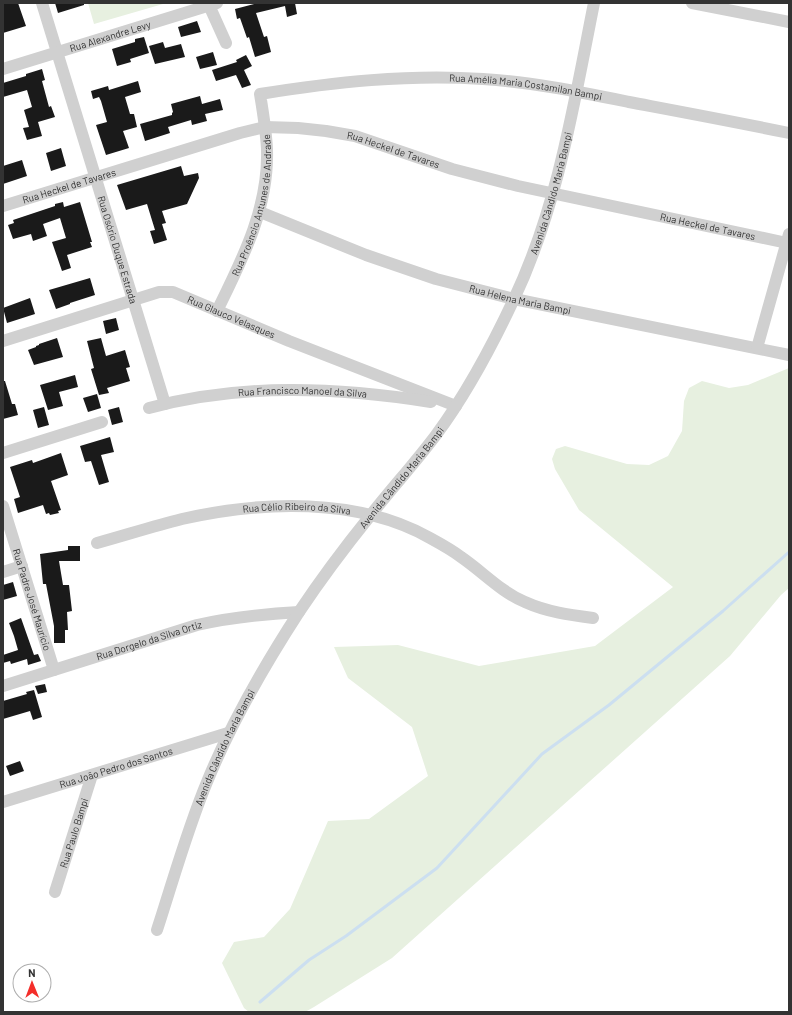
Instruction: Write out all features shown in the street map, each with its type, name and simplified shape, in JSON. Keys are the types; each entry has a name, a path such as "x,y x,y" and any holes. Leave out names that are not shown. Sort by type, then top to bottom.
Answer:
{"street":[{"name":"Rua Osório Duque Estrada","path":"42,3 165,404"},
{"name":"Avenida Cândido Maria Bampi","path":"157,930 206,783 228,733 299,612 345,547 436,435 456,406 514,299 533,254 553,194 594,3"},
{"path":"692,3 789,22"},
{"name":"Rua Alexandre Levy","path":"3,69 211,4"},
{"path":"211,4 226,43"},
{"name":"Rua Amélia Maria Costamilan Bampi","path":"260,94 305,87 370,80 428,78 482,79 534,84 789,133"},
{"name":"Rua Proêncio Antunes de Andrade","path":"217,311 244,254 260,212 266,169 267,149 260,94"},
{"name":"Rua Heckel de Tavares","path":"3,206 216,139 265,128 298,128 354,136 452,169 553,194 788,238"},
{"name":"Rua Helena Maria Bampi","path":"260,212 346,247 407,270 436,279 514,299 789,355"},
{"path":"757,348 788,238"},
{"name":"Rua Glauco Velasques","path":"3,341 158,292 173,292 342,363 456,406"},
{"name":"Rua Francisco Manoel da Silva","path":"149,408 210,396 299,389 399,397 456,406"},
{"path":"3,453 102,422"},
{"name":"Rua Padre José Maurício","path":"3,506 54,670"},
{"name":"Rua Célio Ribeiro da Silva","path":"97,543 183,519 243,509 303,506 339,508 370,515 404,526 428,537 462,557 502,589 525,602 550,611 593,618"},
{"path":"3,572 22,566"},
{"name":"Rua Dorgelo da Silva Ortiz","path":"3,686 204,624 229,618 299,612"},
{"name":"Rua João Pedro dos Santos","path":"3,802 228,733"},
{"name":"Rua Paulo Bampi","path":"56,892 92,775"}],"green space":[{"path":"88,3 163,3 163,4 94,24"},
{"path":"789,368 789,588 781,595 730,656 392,958 305,1012 249,1012 244,1008 222,963 234,942 264,937 290,909 328,821 369,819 428,776 412,727 348,678 334,647 398,645 479,666 595,646 673,587 579,510 555,469 552,459 556,449 565,446 627,464 649,465 668,456 682,431 684,401 689,388 702,381 729,388 748,385"}],"building":[{"path":"3,3 18,3 26,26 3,33"},
{"path":"55,3 84,3 84,5 58,13"},
{"path":"258,3 295,3 297,14 287,17 285,6 256,13 264,37 267,36 271,52 255,57 249,37 247,38 240,18 237,19 235,9"},
{"path":"197,21 201,32 181,37 178,27"},
{"path":"144,37 149,53 130,59 131,62 117,66 112,49 135,42 135,39"},
{"path":"163,42 165,48 181,44 185,57 155,64 149,46"},
{"path":"213,52 217,65 200,69 196,57"},
{"path":"246,55 252,66 244,70 251,85 242,88 236,75 216,81 212,70 237,62 236,60"},
{"path":"42,69 45,80 42,81 49,107 51,106 55,117 38,122 42,136 27,140 23,128 29,127 24,110 32,107 27,90 3,97 3,83"},
{"path":"138,81 141,92 125,97 130,114 134,114 137,127 123,131 129,148 106,155 96,125 107,122 99,97 93,99 91,91 108,86 109,90"},
{"path":"200,96 202,104 220,99 223,110 205,114 207,121 192,125 191,120 168,127 170,133 145,141 140,124 172,115 173,112 171,104"},
{"path":"61,148 66,166 51,171 46,153"},
{"path":"22,160 27,176 3,184 3,166"},
{"path":"181,166 184,176 198,173 199,178 187,204 162,211 166,223 162,224 167,240 154,244 150,231 155,230 147,204 126,210 117,185"},
{"path":"63,202 64,207 80,202 92,242 90,242 92,247 67,255 71,268 62,271 52,242 66,238 60,218 43,224 47,236 33,241 31,234 13,239 8,225 14,223 13,220"},
{"path":"90,278 95,295 56,309 49,290"},
{"path":"30,298 35,314 7,323 3,308"},
{"path":"116,318 119,330 106,334 103,321"},
{"path":"57,338 63,357 34,365 28,350 39,344"},
{"path":"101,338 106,356 125,350 130,367 126,368 130,381 107,388 109,393 99,395 91,369 94,368 87,341"},
{"path":"75,375 78,387 59,392 63,406 48,410 40,385"},
{"path":"3,381 5,381 12,404 15,404 18,415 3,419"},
{"path":"97,394 101,408 88,412 83,398"},
{"path":"44,407 49,425 38,428 33,410"},
{"path":"119,407 123,422 112,425 108,410"},
{"path":"110,437 114,452 101,455 109,482 99,485 91,461 85,462 80,446"},
{"path":"61,453 68,475 51,481 61,510 58,511 59,513 50,515 49,513 46,514 43,505 18,513 14,499 20,497 10,467 32,460 33,463"},
{"path":"68,546 80,546 80,561 59,561 63,585 69,585 72,611 67,612 68,630 65,630 65,643 54,643 54,626 46,584 43,584 40,554 68,550"},
{"path":"13,582 17,596 3,600 3,585"},
{"path":"21,618 34,655 38,654 41,661 28,665 27,659 11,664 10,661 3,663 3,655 18,650 9,623"},
{"path":"45,684 47,692 38,694 35,686"},
{"path":"34,690 42,717 33,720 30,711 3,719 3,701 27,694 26,692"},
{"path":"20,761 24,771 10,776 6,766"}],"waterway":[{"path":"260,1002 309,960 346,936 437,868 542,754 609,705 723,611 789,552"}]}
